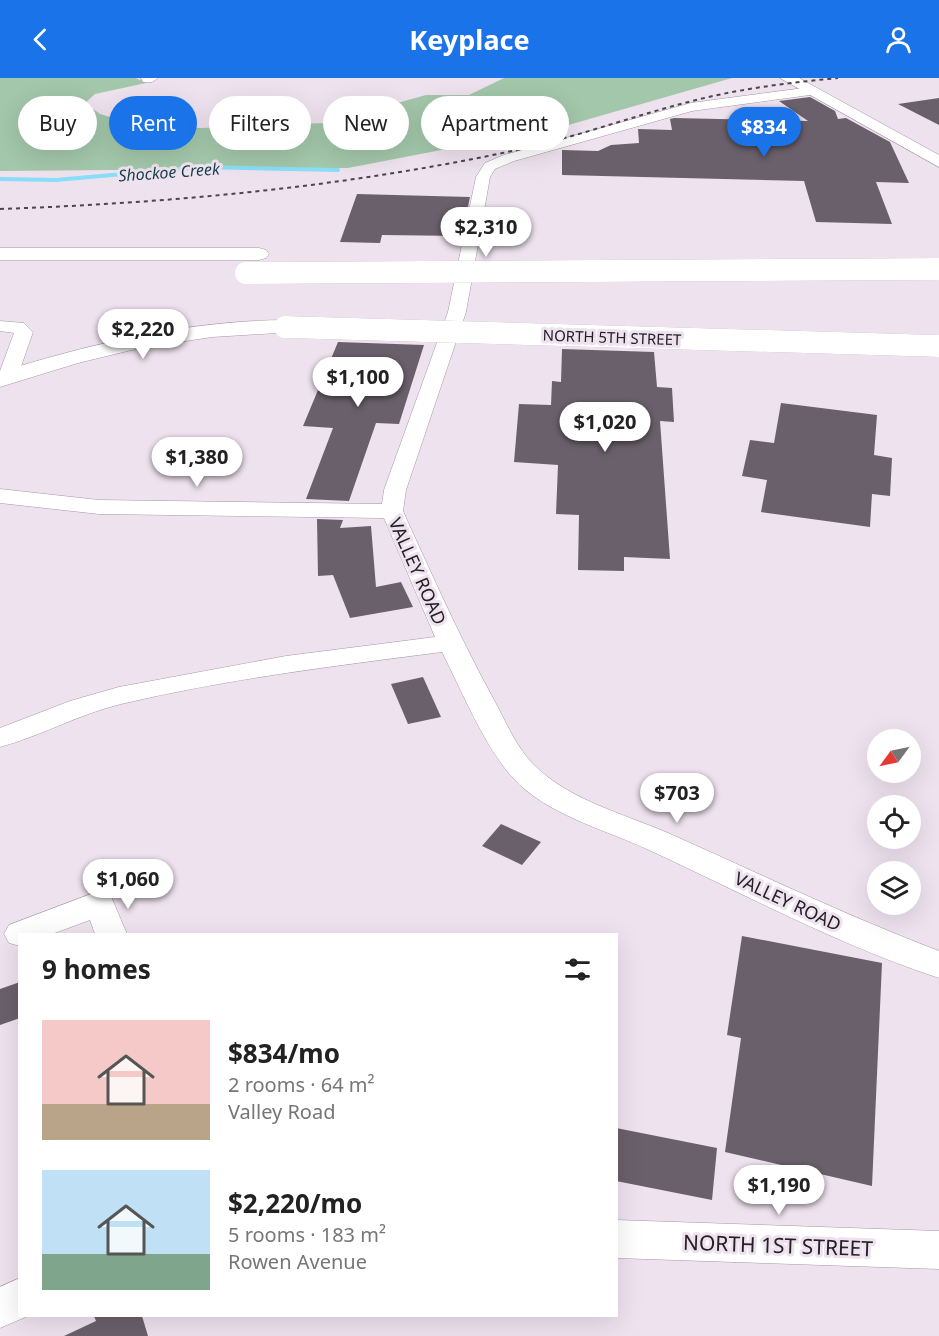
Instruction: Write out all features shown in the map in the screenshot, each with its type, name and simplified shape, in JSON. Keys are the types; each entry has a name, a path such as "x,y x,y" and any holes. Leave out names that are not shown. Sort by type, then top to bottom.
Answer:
{"main road":[{"path":"788,78 939,162"},
{"path":"0,254 939,251"},
{"path":"0,272 939,269"},
{"name":"NORTH 5TH STREET","path":"4,379 87,353 156,337 233,328 285,327 939,346"}],"street":[{"name":"VALLEY ROAD","path":"812,91 691,107 509,158 490,166 483,177 457,312 395,490 392,511 450,644 509,753 524,772 544,789 573,805 657,841 851,931 939,965"},
{"path":"4,379 24,335 22,329 7,326"},
{"path":"0,496 99,507 392,511"},
{"path":"0,738 80,707 119,696 286,664 450,644"},
{"path":"25,933 99,903 111,933"},
{"path":"0,943 18,936"},
{"name":"NORTH 1ST STREET","path":"618,1239 939,1250"},
{"path":"0,1308 18,1299"}],"green space":[{"path":"0,78 136,78 146,83 93,96 18,96 18,150 97,150 97,112 109,117 109,150 197,150 197,128 209,128 209,150 311,150 311,124 323,123 323,150 409,150 409,100 421,96 421,150 441,150 348,168 0,171"},
{"path":"504,78 732,78 569,125 569,96 422,96 469,95"}],"building":[{"path":"810,97 835,111 838,119 846,118 890,142 909,183 876,182 892,224 816,222 804,181 562,175 562,150 598,151 611,145 639,143 638,129 672,130 670,119 674,118 808,121 779,101"},
{"path":"939,98 939,125 898,104"},
{"path":"357,194 470,197 462,236 382,235 380,243 340,242"},
{"path":"338,342 424,345 399,424 376,423 349,501 306,499 333,428 303,426"},
{"path":"562,349 654,352 657,387 672,388 674,422 660,421 670,559 624,557 624,571 578,570 579,515 556,514 558,465 514,462 519,404 551,405 552,381 561,382"},
{"path":"781,403 877,415 874,455 892,458 890,496 872,494 870,527 761,512 767,480 742,476 750,440 774,443"},
{"path":"317,519 343,520 340,528 371,526 376,587 401,582 413,607 350,618 333,575 318,576"},
{"path":"423,677 441,717 408,724 391,684"},
{"path":"501,824 541,842 522,865 482,846"},
{"path":"742,936 882,963 872,1186 725,1152 741,1038 727,1035"},
{"path":"18,983 18,1019 0,1025 0,989"},
{"path":"618,1128 717,1148 712,1200 618,1181"},
{"path":"94,1317 142,1317 148,1336 64,1336 96,1321"}],"waterway":[{"name":"Shockoe Creek","path":"0,179 56,180 202,167 338,170"}],"railway":[{"path":"0,209 193,198 321,184 449,164 537,145 713,96 775,85 838,78"}]}
